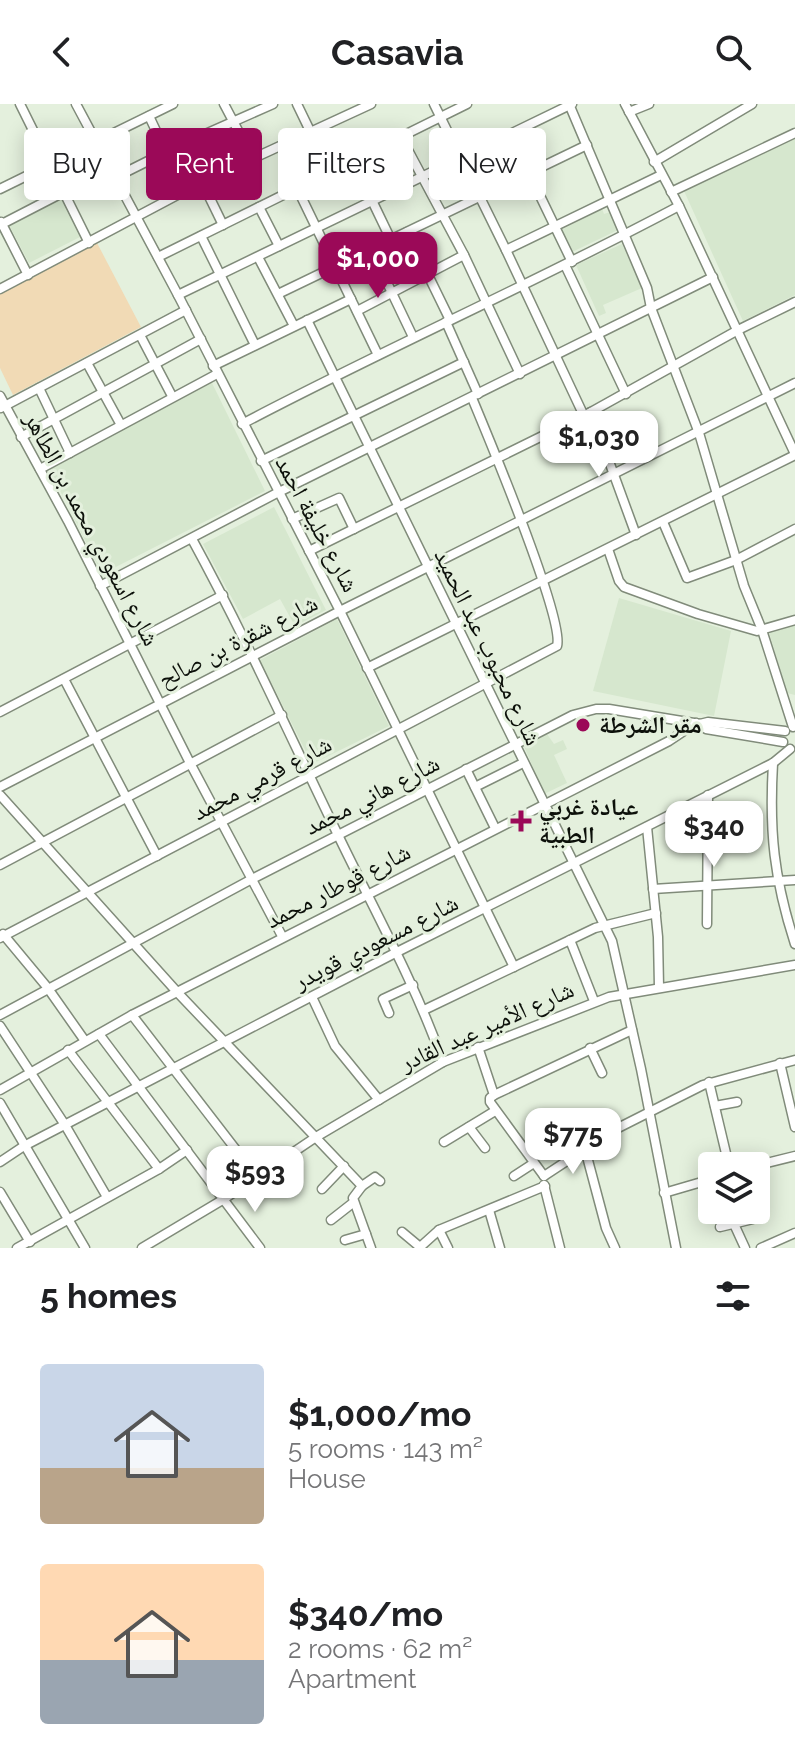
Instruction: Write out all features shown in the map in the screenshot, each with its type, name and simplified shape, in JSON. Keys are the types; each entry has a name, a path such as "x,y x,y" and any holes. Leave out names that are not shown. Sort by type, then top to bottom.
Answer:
{"street":[{"path":"20,104 31,128"},
{"name":"شارع خليفة احمد","path":"76,104 89,128"},
{"path":"120,128 173,104"},
{"path":"224,104 237,128"},
{"path":"222,128 273,104"},
{"path":"297,104 309,128"},
{"path":"434,104 447,128"},
{"path":"413,131 467,104"},
{"path":"367,668 795,454 679,206 627,108 649,104"},
{"path":"654,162 752,104"},
{"path":"322,128 367,105"},
{"path":"523,128 570,105 611,199 699,433 736,560 786,707 790,728 789,747 706,729 698,724"},
{"path":"671,192 795,133"},
{"path":"546,165 587,145"},
{"path":"413,160 464,255 520,374"},
{"path":"178,295 429,174"},
{"path":"506,250 661,175"},
{"path":"0,189 24,178"},
{"path":"158,257 278,198"},
{"path":"28,275 1,222 47,200"},
{"path":"66,200 89,243"},
{"name":"شارع خليفة احمد","path":"127,200 340,611 514,967"},
{"path":"0,289 169,200"},
{"path":"211,200 223,225"},
{"path":"303,200 378,355"},
{"path":"278,294 474,200"},
{"path":"482,200 555,357 587,414 636,535"},
{"path":"542,200 598,336 626,394"},
{"path":"372,201 391,240"},
{"path":"242,424 334,375 569,263 679,206"},
{"path":"259,207 279,246"},
{"path":"407,232 464,362 542,582"},
{"path":"201,236 255,345"},
{"path":"371,249 413,337"},
{"path":"357,311 464,255"},
{"path":"258,257 294,326"},
{"path":"100,586 277,493 713,277"},
{"path":"40,469 172,396 255,345 351,299"},
{"path":"309,551 587,414 795,302"},
{"path":"2,407 186,310"},
{"name":"شارع محبوب عبد الحميد","path":"307,320 614,950 676,1248"},
{"path":"140,335 172,396"},
{"path":"21,437 201,339"},
{"path":"261,461 464,362"},
{"path":"87,363 121,425"},
{"name":"شارع شقرة بن صالح","path":"0,787 340,611 795,383"},
{"path":"39,388 70,453"},
{"name":"شارع اسعودي محمد بن الطاهر","path":"0,396 2,407 40,469 282,936"},
{"path":"292,519 339,498 354,529"},
{"path":"663,522 687,578 736,560 795,529"},
{"path":"192,539 254,657 413,985 443,1062"},
{"path":"608,549 624,587 698,614 759,629 795,620"},
{"name":"شارع قرمي محمد","path":"1,935 544,655 557,646 559,639 542,582"},
{"path":"0,712 223,595"},
{"path":"759,629 790,728"},
{"path":"64,679 157,856"},
{"path":"786,707 795,715"},
{"name":"شارع هاني محمد","path":"0,1015 252,879 568,717 596,709 634,712 698,724 708,722 790,728"},
{"path":"0,865 282,715"},
{"name":"شارع قوطار محمد","path":"0,1090 132,1015 282,936 698,724"},
{"name":"شارع مسعودي قويدر","path":"0,1162 24,1146 397,952 773,763 789,747"},
{"path":"475,787 523,763"},
{"path":"773,763 771,825 782,905 795,944"},
{"path":"466,769 495,828"},
{"path":"0,795 178,993 362,1186"},
{"path":"707,924 708,795"},
{"path":"647,827 656,913 659,987"},
{"path":"653,889 795,880"},
{"path":"424,1010 604,925 656,913"},
{"path":"1,935 47,987 85,1041"},
{"path":"570,940 594,1001"},
{"name":"شارع الأمير عبد القادر","path":"142,1248 224,1199 316,1137 443,1062 594,1001 795,965"},
{"path":"389,1013 383,999 413,985"},
{"path":"312,997 335,1046 379,1100"},
{"path":"132,1015 257,1177"},
{"path":"0,1026 65,1125 107,1197"},
{"path":"560,1248 544,1176 489,1100 632,1030"},
{"path":"99,1034 260,1248"},
{"path":"478,1047 494,1095"},
{"path":"590,1048 602,1073"},
{"path":"68,1050 159,1169"},
{"path":"544,1176 649,1110 709,1082 795,1060"},
{"path":"780,1063 795,1127"},
{"path":"709,1082 726,1152"},
{"path":"715,1106 737,1102"},
{"path":"0,1103 85,1248"},
{"path":"444,1142 495,1111"},
{"path":"469,1127 485,1148"},
{"path":"585,1149 606,1228 615,1248"},
{"path":"17,1248 159,1169 187,1150"},
{"path":"770,1162 795,1156"},
{"path":"514,1176 534,1163"},
{"path":"322,1189 344,1166"},
{"path":"266,1171 276,1182"},
{"path":"371,1248 353,1196 375,1177 380,1181"},
{"path":"664,1193 698,1183"},
{"path":"402,1232 420,1247 439,1230 545,1186"},
{"path":"0,1192 30,1242"},
{"path":"331,1220 354,1202"},
{"path":"489,1210 500,1248"},
{"path":"720,1227 734,1224 745,1248"},
{"path":"439,1230 448,1248"},
{"path":"761,1248 784,1244 795,1233"},
{"path":"345,1240 366,1234"}],"shaded area":[{"path":"795,138 795,295 743,321 684,191"},
{"path":"54,200 62,200 80,237 29,263 8,223"},
{"path":"602,209 604,214 610,212 618,230 572,252 561,230"},
{"path":"96,241 141,327 13,395 0,368 0,293"},
{"path":"622,244 642,288 603,305 606,313 599,316 576,265"},
{"path":"211,381 265,491 102,574 49,469"},
{"path":"274,507 326,610 295,626 280,599 243,619 203,544"},
{"path":"619,598 731,631 714,716 593,691"},
{"path":"337,619 389,726 312,764 260,660"},
{"path":"795,624 795,695 787,693 769,632"},
{"path":"547,734 554,744 563,740 567,749 554,755 567,783 544,794 524,746"}],"place":[{"name":"مقر الشرطة","path":"583,725"},
{"name":"عيادة غربي الطبية","path":"521,821"}]}
